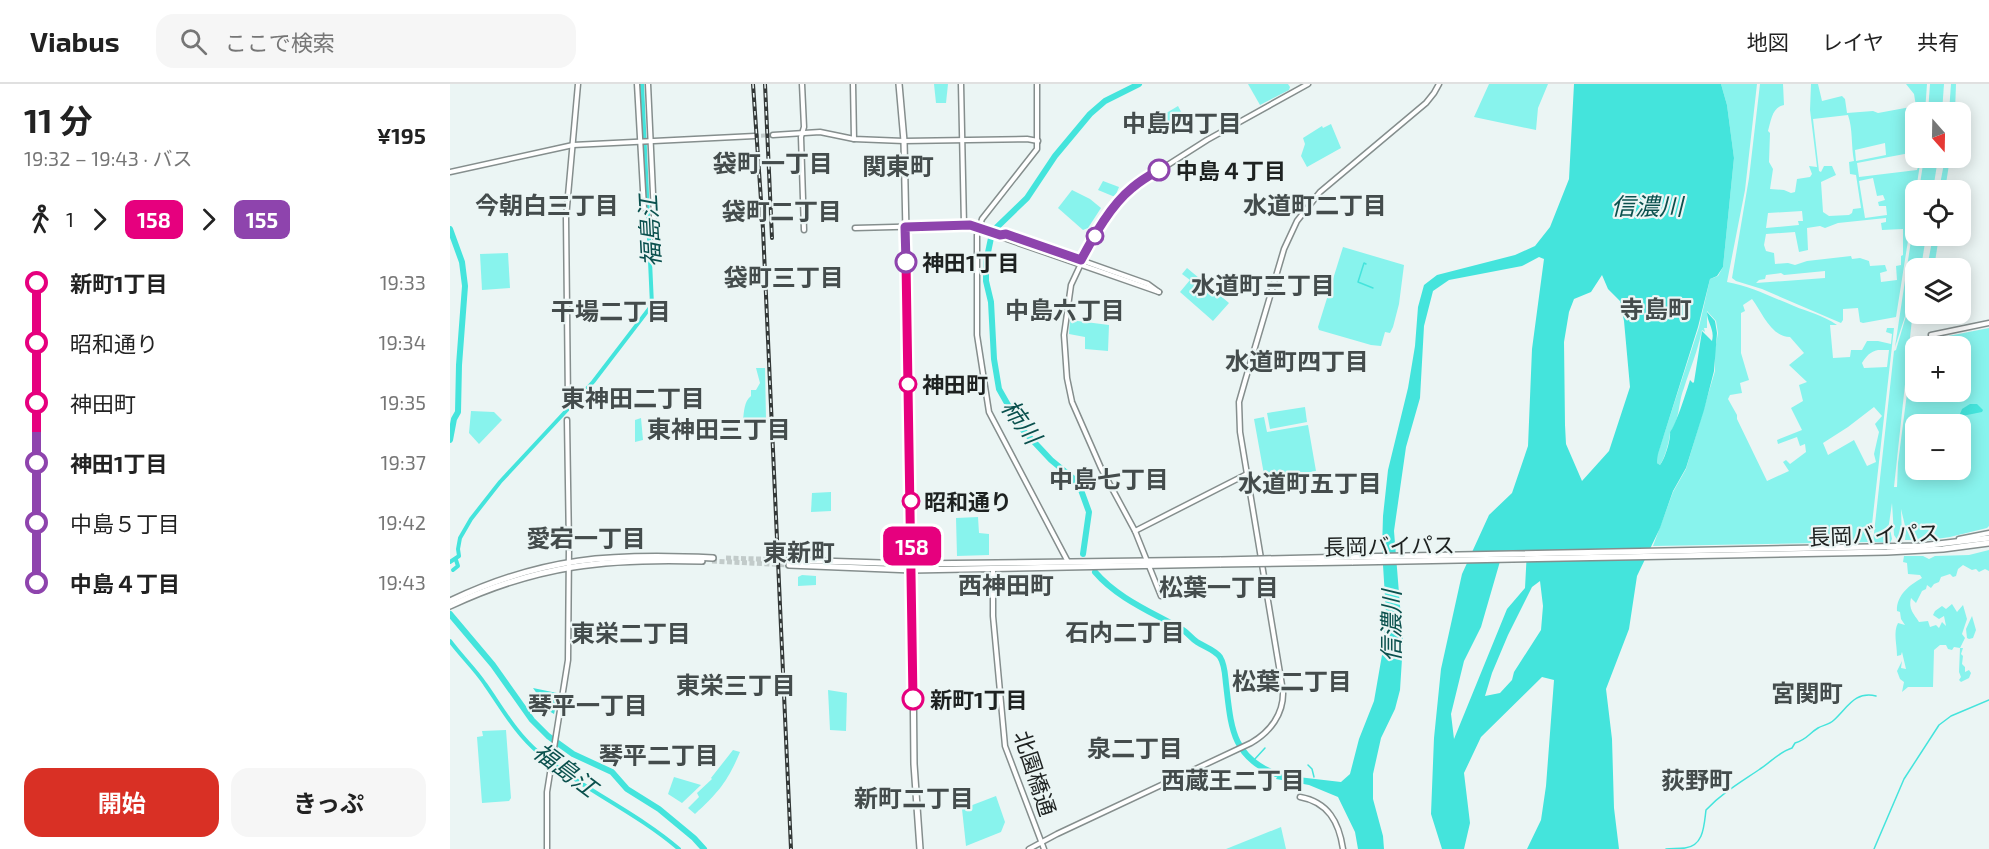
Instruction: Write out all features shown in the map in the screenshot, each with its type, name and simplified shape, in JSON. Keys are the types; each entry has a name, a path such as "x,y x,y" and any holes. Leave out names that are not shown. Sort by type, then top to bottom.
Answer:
{"highway":[{"path":"899,84 904,141 914,764 920,849"},
{"path":"871,563 903,557 908,549 911,536"},
{"name":"長岡バイパス","path":"1887,549 1989,538"},
{"name":"長岡バイパス","path":"912,567 871,563 789,562 912,567 1942,549 1989,543"},
{"path":"450,601 569,564 626,560 713,560"},
{"path":"450,606 462,598"}],"street":[{"path":"568,402 566,218 578,84"},
{"path":"637,84 644,208"},
{"path":"648,84 656,237"},
{"path":"802,84 804,230"},
{"path":"853,84 854,139"},
{"path":"961,84 964,225"},
{"path":"1037,84 1037,149 978,226 977,334 989,412 1069,564"},
{"path":"1161,596 1136,531 1089,443 1069,390 1065,330 1070,289 1080,262 1104,221 1130,189 1218,133 1308,84"},
{"path":"1029,849 1249,744 1273,725 1281,708 1283,697 1240,432 1239,402 1284,249 1297,221 1320,192 1426,103 1439,84"},
{"path":"772,135 828,133 854,139 904,141 1027,139 1038,141"},
{"path":"450,172 573,145 755,136"},
{"path":"855,228 978,226 1004,238 1080,262 1152,286 1160,292 1080,262"},
{"path":"1931,334 1989,323"},
{"path":"547,849 546,811 568,660 567,420"},
{"path":"1136,531 1247,474"},
{"path":"1929,545 1989,533"},
{"name":"北園橋通","path":"993,565 993,616 1005,746 1044,849"},
{"path":"1300,797 1316,801 1324,808 1338,829 1343,849"}],"shaded area":[{"path":"934,84 948,84 946,103 936,103"},
{"path":"1248,84 1288,84 1290,87 1289,90 1260,105"},
{"path":"1489,84 1548,84 1538,108 1536,130 1474,117"},
{"path":"1721,84 1757,84 1745,190 1727,282 1761,292 1821,316 1837,325 1830,325 1833,358 1850,357 1851,350 1862,350 1867,341 1891,344 1892,334 1886,332 1887,328 1894,328 1870,542 1653,546 1673,492 1686,469 1715,371 1718,333 1716,321 1707,311 1707,328 1704,328 1705,332 1702,330 1682,393 1676,422 1670,432 1660,465 1657,463 1658,453 1699,327 1710,279 1718,276 1723,267 1734,158 1727,105","holes":["1752,299 1772,328 1777,333 1790,337 1804,353 1789,365 1807,382 1799,385 1803,401 1791,408 1802,430 1777,440 1778,444 1797,437 1800,446 1805,444 1806,452 1790,464 1786,460 1783,462 1789,471 1767,481 1728,399 1730,395 1742,393 1740,383 1749,380 1741,353 1741,313 1745,311 1743,305","1878,350 1889,350 1887,367 1864,368 1862,363 1865,358","1874,407 1882,416 1875,424 1879,432 1874,454 1876,462 1867,466 1854,440 1828,455 1823,443"]},
{"path":"1760,84 1783,84 1784,105 1774,111 1768,131 1770,133 1769,162 1773,169 1770,189 1791,193 1795,192 1797,179 1810,177 1812,174 1809,166 1817,167 1810,110 1811,84 1818,84 1822,101 1842,96 1845,99 1847,113 1873,111 1878,113 1905,108 1905,154 1857,163 1859,177 1919,168 1918,180 1905,180 1905,246 1907,246 1896,317 1863,323 1860,322 1858,308 1843,309 1841,323 1732,278 1749,178","holes":["1848,115 1854,161 1849,162 1850,174 1856,175 1861,208 1853,209 1849,215 1829,216 1823,212 1821,182 1836,175 1832,166 1824,166 1821,172 1819,171 1813,119","1885,143 1886,155 1856,161 1855,150","1873,178 1877,196 1883,195 1885,200 1878,202 1879,206 1886,206 1887,215 1865,218 1859,181","1802,211 1803,221 1798,221 1799,225 1766,228 1768,213","1886,218 1886,222 1881,223 1882,230 1903,229 1903,255 1901,265 1896,266 1897,280 1881,282 1880,273 1887,271 1885,265 1870,266 1869,261 1860,258 1852,259 1851,256 1807,261 1795,265 1775,264 1774,253 1766,251 1764,245 1766,234 1795,232 1799,252 1808,250 1807,228 1820,226 1825,228 1838,223","1825,271 1825,278 1756,283 1765,279 1766,275 1781,273 1784,275"]},
{"path":"1906,84 1927,84 1926,102 1915,102 1914,94"},
{"path":"1930,84 1944,84 1943,102 1929,102"},
{"path":"1951,84 1956,84 1955,102 1950,102"},
{"path":"1178,106 1186,121 1166,133 1158,118"},
{"path":"1331,124 1341,148 1307,167 1301,156 1305,144 1303,138 1322,126 1323,128"},
{"path":"1922,168 1936,168 1935,180 1921,180"},
{"path":"1943,168 1948,168 1947,180 1941,180"},
{"path":"1103,181 1119,187 1115,197 1098,190"},
{"path":"1072,190 1090,199 1101,208 1088,228 1083,230 1058,208"},
{"path":"1910,246 1924,246 1923,258 1908,258"},
{"path":"1931,246 1937,246 1936,258 1929,258"},
{"path":"1343,247 1404,265 1399,304 1393,327 1390,333 1385,332 1381,346 1319,330"},
{"path":"508,253 510,288 482,290 480,254"},
{"path":"1187,268 1229,303 1213,321 1180,292 1190,280 1182,274"},
{"path":"1905,280 1905,316 1895,347"},
{"path":"1905,319 1905,324 1911,324 1910,336 1905,336 1905,384 1894,487 1897,487 1906,402 1971,402 1971,336 1948,336 1989,328 1989,526 1987,528 1916,542 1916,540 1905,540 1906,530 1901,509 1902,537 1898,541 1894,535 1892,503 1889,524 1892,539 1890,543 1873,542 1894,351"},
{"path":"1070,320 1109,325 1108,351 1085,349 1085,337 1069,334"},
{"path":"756,368 765,368 766,419 743,420 751,390 756,390 760,383"},
{"path":"1305,407 1307,422 1270,429 1267,413"},
{"path":"471,411 494,412 502,420 479,444 469,433"},
{"path":"1264,417 1267,432 1308,425 1316,471 1265,480 1254,419"},
{"path":"641,418 643,440 635,442 635,420"},
{"path":"831,492 831,511 811,512 812,493"},
{"path":"978,517 979,533 989,534 989,555 957,556 956,518"},
{"path":"1989,550 1989,571 1985,569 1979,572 1963,565 1958,569 1956,576 1953,577 1950,574 1941,577 1939,582 1931,588 1927,585 1916,603 1911,598 1910,605 1913,614 1919,622 1928,621 1930,627 1936,625 1939,628 1942,622 1946,626 1944,616 1939,619 1933,615 1942,606 1946,609 1952,604 1957,612 1963,605 1967,619 1962,634 1965,638 1960,648 1954,647 1952,650 1946,645 1940,645 1934,650 1933,687 1908,687 1902,692 1904,682 1897,671 1902,661 1901,668 1906,669 1902,652 1897,656 1895,634 1898,623 1905,625 1900,612 1897,611 1897,605 1905,591 1922,578 1920,575 1908,574 1907,563 1903,562 1904,556 1923,556 1929,559 1935,556 1969,555"},
{"path":"816,576 816,585 798,586 798,577"},
{"path":"1972,616 1976,630 1973,638 1969,639 1966,629"},
{"path":"1960,648 1963,648 1961,654 1965,672 1969,670 1971,673 1969,678 1961,682 1959,680 1961,677 1959,672"},
{"path":"828,690 847,693 846,731 830,730"},
{"path":"506,730 511,798 509,801 482,803 477,737 483,736 482,731"},
{"path":"733,750 740,752 727,779 695,814 688,808 699,797 697,793 712,779"},
{"path":"674,777 701,785 682,803 668,794"},
{"path":"996,796 1005,822 1001,832 966,846 962,809"},
{"path":"1281,827 1286,849 1226,849"}],"water":[{"name":"信濃川","path":"1574,84 1721,84 1727,105 1734,158 1723,267 1717,276 1710,279 1698,327 1658,454 1657,463 1660,465 1666,454 1670,432 1690,380 1694,382 1702,331 1712,341 1707,312 1715,321 1717,333 1714,371 1686,468 1673,491 1660,528 1637,576 1629,629 1606,689 1612,739 1614,808 1619,849 1527,849 1541,820 1546,786 1554,680 1542,677 1481,737 1464,773 1470,823 1464,849 1442,849 1431,814 1434,738 1441,669 1462,574 1489,515 1512,493 1528,446 1532,349 1544,259 1539,257 1522,266 1449,280 1433,291 1424,326 1420,398 1406,447 1394,531 1403,643 1400,690 1395,709 1381,738 1373,774 1373,799 1383,836 1384,849 1358,849 1355,832 1338,797 1309,785 1276,779 1280,771 1298,777 1341,782 1350,774 1359,739 1374,701 1386,613 1382,549 1388,470 1408,388 1415,346 1418,307 1424,285 1437,275 1515,255 1535,246 1550,227 1569,179","holes":["1602,275 1608,289 1620,301 1630,387 1609,451 1582,481 1566,444 1564,342 1569,312 1574,299 1591,292","1527,550 1525,588 1507,609 1454,739 1451,714 1464,661 1481,627 1503,551","1540,581 1543,606 1541,630 1514,672 1512,680 1500,693 1485,696 1508,635 1532,587"]},
{"path":"1970,404 1977,404 1983,410 1971,414 1960,414 1962,409"},
{"path":"533,688 557,693 554,714 549,711"}],"waterway":[{"name":"福島江","path":"450,562 459,556 460,538 471,519 500,482 593,382 652,305 642,84"},
{"name":"柿川","path":"1083,554 1089,512 1081,490 1074,479 1051,460 1021,428 999,389 994,359 991,302 986,281 986,262 991,238 996,228 1027,198 1055,156 1090,114 1105,101 1139,84"},
{"path":"450,229 462,262 465,286 458,412 454,419 450,440"},
{"path":"1366,264 1364,263 1358,282 1373,288"},
{"name":"福島江","path":"453,570 458,566 456,560"},
{"name":"柿川","path":"1095,572 1125,598 1183,630 1195,641 1218,655 1224,667 1232,726 1236,738 1250,759 1276,774"},
{"path":"450,614 493,665 532,720 548,736 573,754 612,772 627,789 659,809 704,849"},
{"name":"福島江","path":"450,641 481,678 531,746 573,778 645,823 679,849"},
{"path":"1666,849 1685,848 1696,843 1702,834 1706,810 1719,798 1792,748 1795,743 1832,722 1857,698 1876,696"},
{"path":"1874,849 1904,779 1939,725 1951,716 1989,700"},
{"path":"1254,760 1265,748"},
{"path":"1308,765 1314,777"}],"tunnel":[{"path":"755,136 773,135"},
{"path":"726,558 789,560"},
{"path":"712,561 789,565"}],"railway":[{"path":"753,84 763,229 791,849"},
{"path":"765,84 772,238"}],"bus line":[{"name":"155","path":"906,262 905,227 970,225 1000,235 1006,234 1081,260 1093,238 1120,200 1130,189 1159,170"},
{"name":"158","path":"906,262 911,458 913,699"}],"place":[{"name":"中島４丁目","path":"1159,170"},
{"name":"神田1丁目","path":"906,262"},
{"name":"神田町","path":"908,384"},
{"name":"昭和通り","path":"911,501"},
{"name":"新町1丁目","path":"913,699"}],"district":[{"name":"中島四丁目","path":"1182,122"},
{"name":"袋町一丁目","path":"773,162"},
{"name":"関東町","path":"898,165"},
{"name":"今朝白三丁目","path":"547,204"},
{"name":"水道町二丁目","path":"1315,204"},
{"name":"袋町二丁目","path":"782,210"},
{"name":"袋町三丁目","path":"784,276"},
{"name":"水道町三丁目","path":"1263,284"},
{"name":"寺島町","path":"1656,308"},
{"name":"中島六丁目","path":"1065,309"},
{"name":"干場二丁目","path":"611,310"},
{"name":"水道町四丁目","path":"1297,360"},
{"name":"東神田二丁目","path":"633,397"},
{"name":"東神田三丁目","path":"719,428"},
{"name":"中島七丁目","path":"1109,478"},
{"name":"水道町五丁目","path":"1310,482"},
{"name":"愛宕一丁目","path":"586,537"},
{"name":"東新町","path":"799,551"},
{"name":"西神田町","path":"1006,584"},
{"name":"松葉一丁目","path":"1219,586"},
{"name":"石内二丁目","path":"1125,631"},
{"name":"東栄二丁目","path":"631,632"},
{"name":"松葉二丁目","path":"1292,680"},
{"name":"東栄三丁目","path":"736,684"},
{"name":"宮関町","path":"1807,692"},
{"name":"琴平一丁目","path":"588,704"},
{"name":"泉二丁目","path":"1135,747"},
{"name":"琴平二丁目","path":"659,754"},
{"name":"西蔵王二丁目","path":"1233,779"},
{"name":"荻野町","path":"1697,779"},
{"name":"新町二丁目","path":"914,797"}]}
